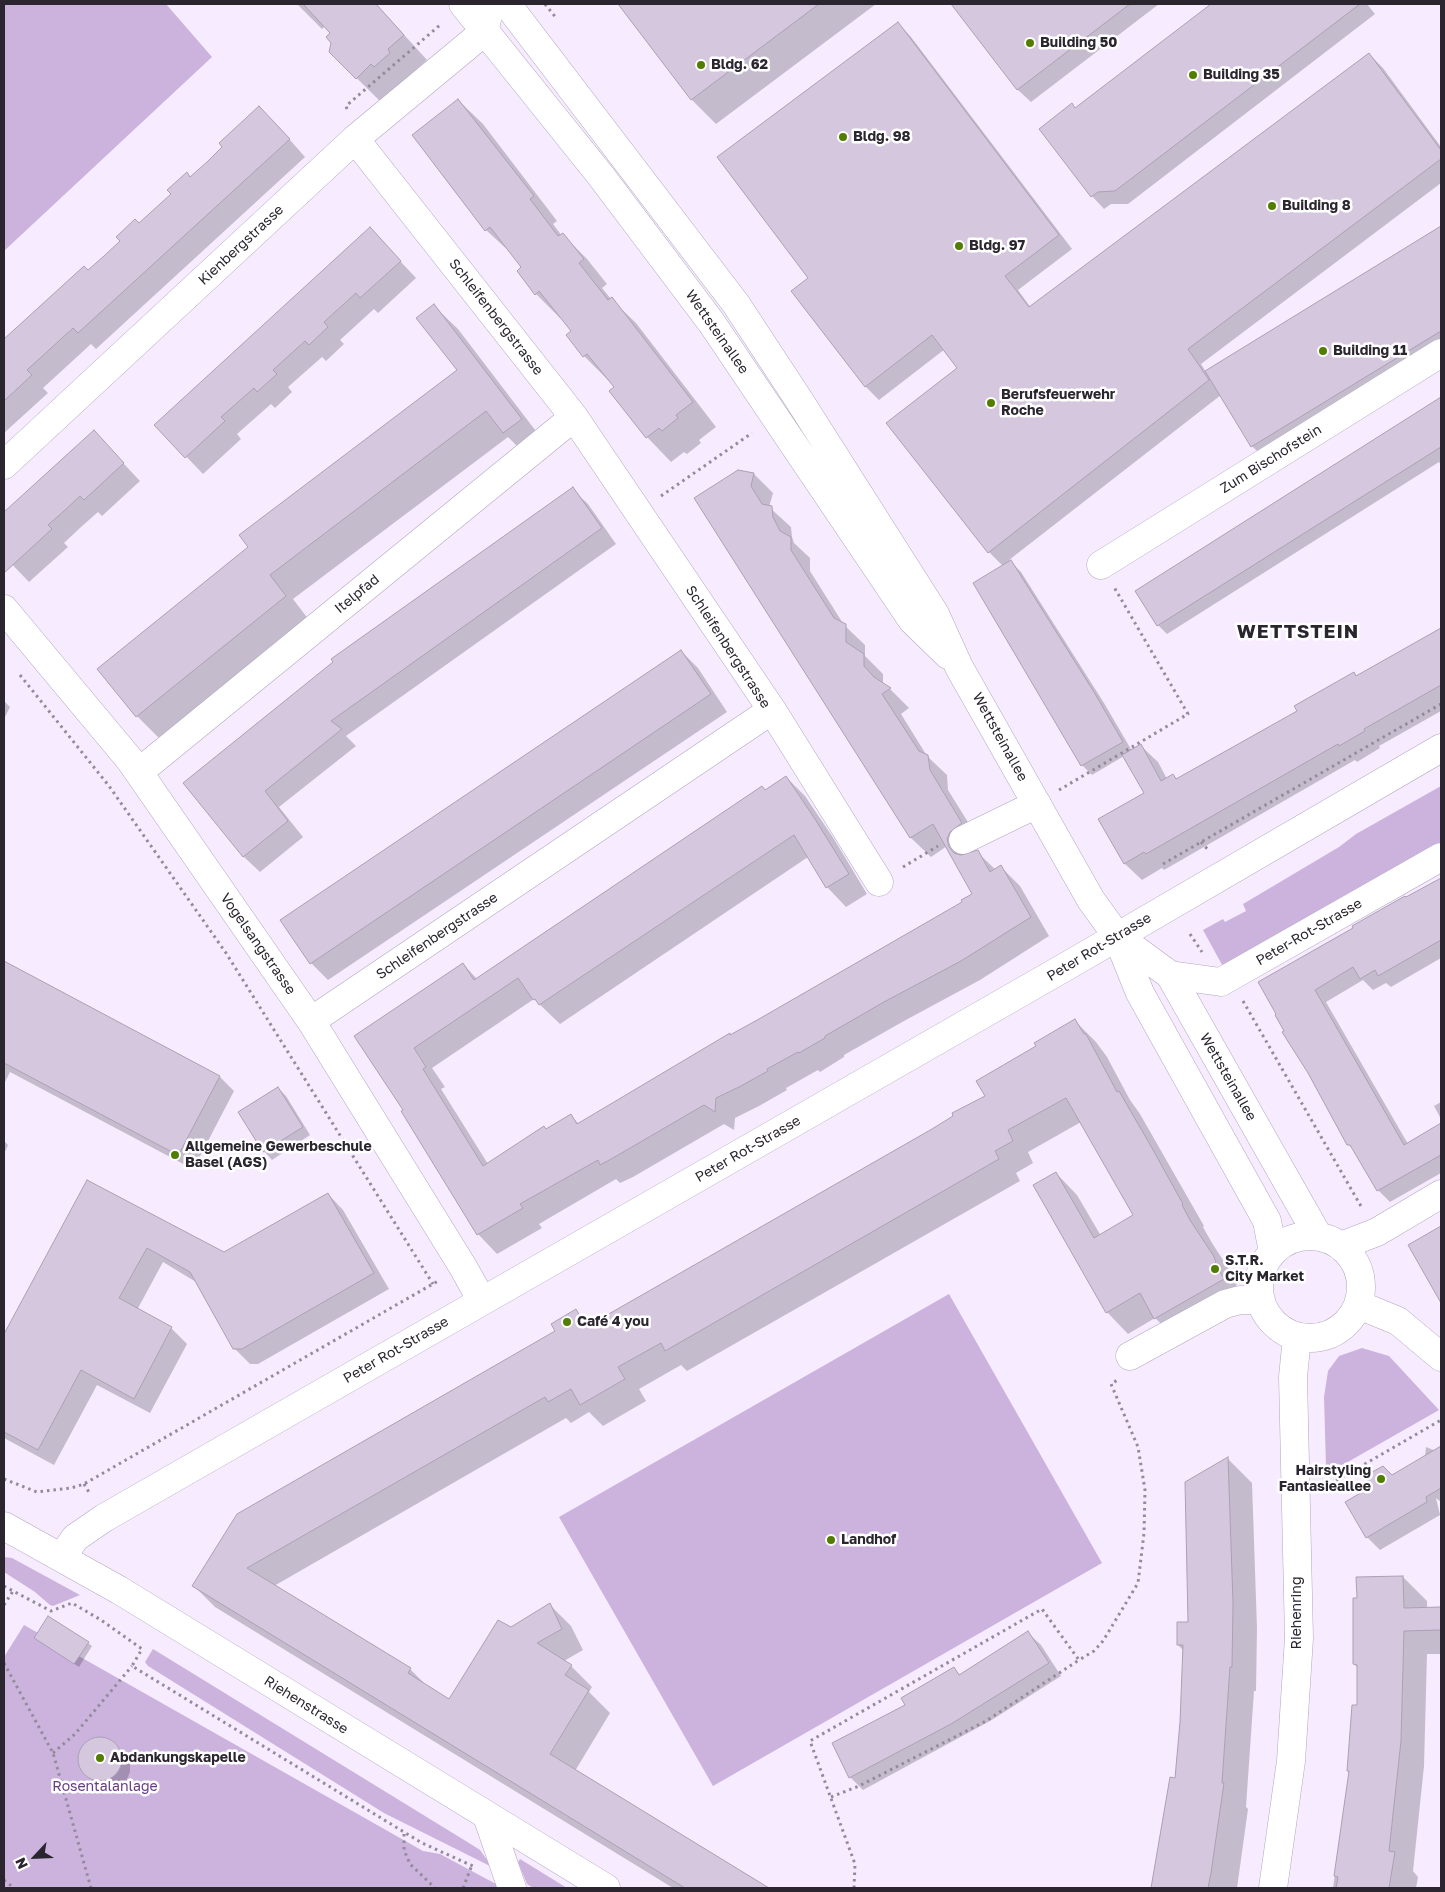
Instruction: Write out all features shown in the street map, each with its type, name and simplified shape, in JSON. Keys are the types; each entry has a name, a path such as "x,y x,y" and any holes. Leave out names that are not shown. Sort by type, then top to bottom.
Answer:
{"street":[{"name":"Wettsteinallee","path":"462,4 601,176 711,322 912,620 959,667"},
{"path":"484,32 488,15 486,4"},
{"path":"490,4 529,32"},
{"name":"Wettsteinallee","path":"507,4 736,304 805,408 935,614 959,667 1091,900 1117,936 1140,993 1267,1221 1273,1252"},
{"name":"Kienbergstrasse","path":"4,465 355,139 484,32"},
{"name":"Schleifenbergstrasse","path":"311,1021 772,710 640,511 574,416 355,139"},
{"name":"Zum Bischofstein","path":"1101,565 1441,353"},
{"name":"Itelpfad","path":"139,772 574,416"},
{"name":"Vogelsangstrasse","path":"4,609 139,772 311,1021 463,1266 482,1301"},
{"path":"772,710 879,882"},
{"name":"Peter Rot-Strasse","path":"62,1557 76,1538 104,1518 1441,748"},
{"path":"963,840 1037,804"},
{"name":"Peter-Rot-Strasse","path":"1221,982 1441,857"},
{"name":"Wettsteinallee","path":"1117,936 1170,975 1329,1241 1352,1257 1360,1272 1362,1288 1359,1305 1347,1325 1326,1337 1312,1339 1297,1337 1283,1331 1268,1317 1260,1300"},
{"path":"1170,975 1221,982"},
{"path":"1130,1356 1225,1304 1240,1300 1260,1300 1259,1286 1265,1261 1285,1243 1300,1237 1329,1241 1377,1232 1441,1194"},
{"path":"1359,1305 1398,1321 1441,1357"},
{"name":"Riehenring","path":"1273,1888 1291,1761 1299,1638 1293,1377 1297,1337"},
{"name":"Riehenstrasse","path":"4,1526 119,1590 606,1888"},
{"path":"487,1816 512,1888"}],"path":[{"path":"545,4 557,19"},
{"path":"640,511 776,417"},
{"path":"1037,804 1188,714 1101,565"},
{"path":"18,672 109,786 226,953 433,1284"},
{"path":"1163,864 1441,704"},
{"path":"879,882 935,846 963,840"},
{"path":"1190,934 1221,982 1236,988 1363,1210"},
{"path":"4,1479 37,1492 71,1488 84,1484 438,1281"},
{"path":"830,1797 858,1786 986,1722 1094,1651 1103,1641 1138,1583 1144,1533 1145,1490 1138,1448 1111,1384 1128,1374 1130,1356"},
{"path":"1325,1487 1441,1420"},
{"path":"4,1586 50,1611 72,1603 101,1620 142,1649 132,1666 75,1734 53,1753"},
{"path":"4,1605 13,1591"},
{"path":"854,1888 855,1864 810,1742 1042,1609 1079,1660"},
{"path":"4,1663 53,1753 91,1888"},
{"path":"132,1666 404,1833 479,1868"},
{"path":"404,1833 404,1850 410,1864 435,1888"},
{"path":"463,1888 472,1865"},
{"path":"4,1880 14,1888"}],"green space":[{"path":"4,4 166,4 212,57 4,251"},
{"path":"1441,786 1441,850 1226,972 1203,930 1223,919 1225,922 1246,911 1243,904 1339,847 1356,834"},
{"name":"Landhof","path":"949,1294 1102,1563 713,1786 559,1517"},
{"path":"1362,1348 1389,1356 1439,1410 1332,1471 1326,1467 1324,1397 1328,1371 1339,1356"},
{"path":"4,1557 12,1558 80,1595 53,1606 50,1605 35,1592 4,1572"},
{"name":"Rosentalanlage","path":"24,1625 423,1851 440,1854 496,1884 496,1888 4,1888 4,1657"},
{"path":"153,1649 480,1850 492,1867 384,1813 148,1666 145,1662"},
{"path":"520,1859 567,1888 533,1888 527,1884 518,1862"}],"building":[{"path":"303,4 376,4 404,35 388,49 390,53 374,67 371,64 356,79 329,52 331,43 326,37 330,33"},
{"name":"Bldg. 62","path":"618,4 819,4 691,100"},
{"name":"Building 50","path":"951,4 1130,4 1017,90"},
{"name":"Building 35","path":"1211,4 1360,4 1115,191 1098,192 1091,197 1039,129 1072,103 1075,108"},
{"path":"898,22 1059,235 1005,276 1029,307 1369,53 1441,150 1441,159 1188,349 1209,380 988,553 886,423 957,368 932,335 865,387 791,291 808,278 717,157"},
{"path":"458,99 534,196 530,199 558,236 563,233 584,259 579,263 608,300 612,297 693,402 676,415 678,418 662,431 659,428 646,438 609,391 614,387 587,354 583,357 566,335 571,331 539,291 535,295 517,271 521,267 490,227 485,231 412,135"},
{"path":"259,106 290,139 78,333 73,328 27,370 32,375 4,401 4,339 84,266 88,270 104,256 120,241 116,237 135,219 139,223 171,194 167,190 187,172 190,177 207,162 222,147 219,143"},
{"name":"Building 11","path":"1441,226 1441,331 1251,447 1205,371"},
{"path":"370,227 401,261 360,298 356,293 324,322 328,327 309,345 305,341 273,370 277,374 257,392 254,388 221,417 225,421 185,458 154,425"},
{"path":"434,304 522,419 503,433 486,411 270,575 286,596 136,717 97,669 248,547 239,535 457,370 416,318"},
{"path":"1441,397 1441,447 1157,626 1135,591"},
{"path":"94,430 124,463 84,500 80,496 48,525 52,529 4,573 4,512"},
{"path":"738,470 754,473 751,486 762,504 772,506 773,517 780,531 791,537 791,550 834,618 846,624 846,642 864,654 864,666 874,677 891,688 882,694 919,751 928,755 930,770 962,823 950,832 947,839 949,847 954,853 961,855 978,850 990,872 1001,865 1031,917 961,961 884,1002 799,1053 767,1069 768,1071 716,1098 715,1112 704,1105 600,1165 598,1160 520,1204 523,1208 477,1235 401,1111 403,1110 354,1036 463,963 474,980 762,786 765,790 786,776 849,874 826,888 794,835 539,1005 535,999 533,1000 518,978 414,1048 426,1067 423,1069 483,1166 544,1126 546,1129 571,1114 577,1124 730,1033 730,1035 759,1019 962,902 961,900 972,894 933,824 910,838 694,498"},
{"path":"573,487 602,528 331,721 342,729 265,791 288,821 243,857 183,783 333,662 331,659"},
{"path":"1011,560 1094,692 1123,742 1081,766 973,583"},
{"path":"1441,628 1441,685 1364,729 1365,731 1339,746 1338,744 1146,854 1144,852 1124,864 1098,819 1144,793 1122,755 1141,744 1161,781 1173,774 1176,779 1297,711 1294,706 1354,672 1356,676"},
{"path":"681,650 711,694 310,964 280,920"},
{"path":"1441,878 1441,940 1378,976 1375,970 1360,979 1353,967 1315,990 1404,1145 1441,1123 1441,1155 1377,1191 1350,1145 1347,1145 1308,1073 1282,1032 1284,1031 1276,1014 1258,982 1353,928 1352,926"},
{"path":"4,961 220,1076 180,1152 172,1152 4,1063"},
{"path":"1075,1019 1084,1034 1086,1034 1117,1092 1119,1091 1152,1148 1190,1220 1213,1255 1215,1263 1224,1279 1154,1319 1140,1293 1106,1313 1033,1185 1056,1172 1094,1238 1133,1215 1066,1098 1008,1130 1013,1141 995,1151 999,1159 665,1351 661,1343 618,1367 625,1379 580,1405 571,1389 548,1402 545,1397 247,1568 411,1668 408,1673 449,1699 498,1620 511,1627 550,1603 562,1629 537,1643 572,1665 565,1675 589,1690 550,1754 769,1888 685,1888 192,1586 237,1514 555,1331 551,1324 576,1309 586,1327 932,1129 953,1116 952,1113 985,1096 976,1081 1036,1046 1034,1043"},
{"path":"278,1087 303,1127 263,1152 238,1112"},
{"path":"87,1180 224,1252 328,1193 374,1273 242,1349 233,1349 190,1272 147,1248 119,1298 172,1327 134,1399 81,1370 38,1450 4,1432 4,1334"},
{"path":"1441,1226 1441,1303 1408,1245"},
{"path":"1441,1446 1441,1488 1426,1497 1427,1502 1366,1538 1345,1502 1369,1488 1367,1475 1383,1466 1392,1475"},
{"path":"1228,1457 1233,1603 1232,1667 1230,1667 1222,1783 1224,1783 1211,1873 1208,1888 1151,1888 1170,1777 1175,1778 1180,1722 1183,1645 1177,1645 1177,1622 1188,1622 1185,1482"},
{"path":"1403,1576 1404,1608 1441,1607 1441,1630 1404,1631 1401,1741 1389,1851 1395,1852 1389,1888 1336,1888 1338,1877 1334,1876 1349,1771 1347,1771 1352,1705 1357,1705 1357,1665 1353,1664 1353,1598 1357,1598 1356,1577"},
{"path":"48,1616 89,1642 74,1664 34,1638"},
{"path":"1028,1631 1049,1663 951,1724 849,1778 832,1743 905,1705 901,1698 954,1667 959,1675"},
{"name":"Abdankungskapelle","path":"100,1737 112,1741 118,1747 122,1759 118,1771 112,1777 100,1781 88,1777 82,1771 78,1759 82,1747 88,1741"}],"place":[{"name":"Building 50","path":"1030,43"},
{"name":"Bldg. 62","path":"701,65"},
{"name":"Building 35","path":"1193,75"},
{"name":"Bldg. 98","path":"843,137"},
{"name":"Building 8","path":"1272,206"},
{"name":"Bldg. 97","path":"959,246"},
{"name":"Building 11","path":"1323,351"},
{"name":"Berufsfeuerwehr Roche","path":"991,403"},
{"name":"Allgemeine Gewerbeschule Basel (AGS)","path":"175,1155"},
{"name":"S.T.R. City Market","path":"1215,1269"},
{"name":"Café 4 you","path":"567,1322"},
{"name":"Hairstyling Fantasieallee","path":"1381,1479"},
{"name":"Landhof","path":"831,1540"},
{"name":"Abdankungskapelle","path":"100,1758"}],"district":[{"name":"WETTSTEIN","path":"1298,632"}]}
